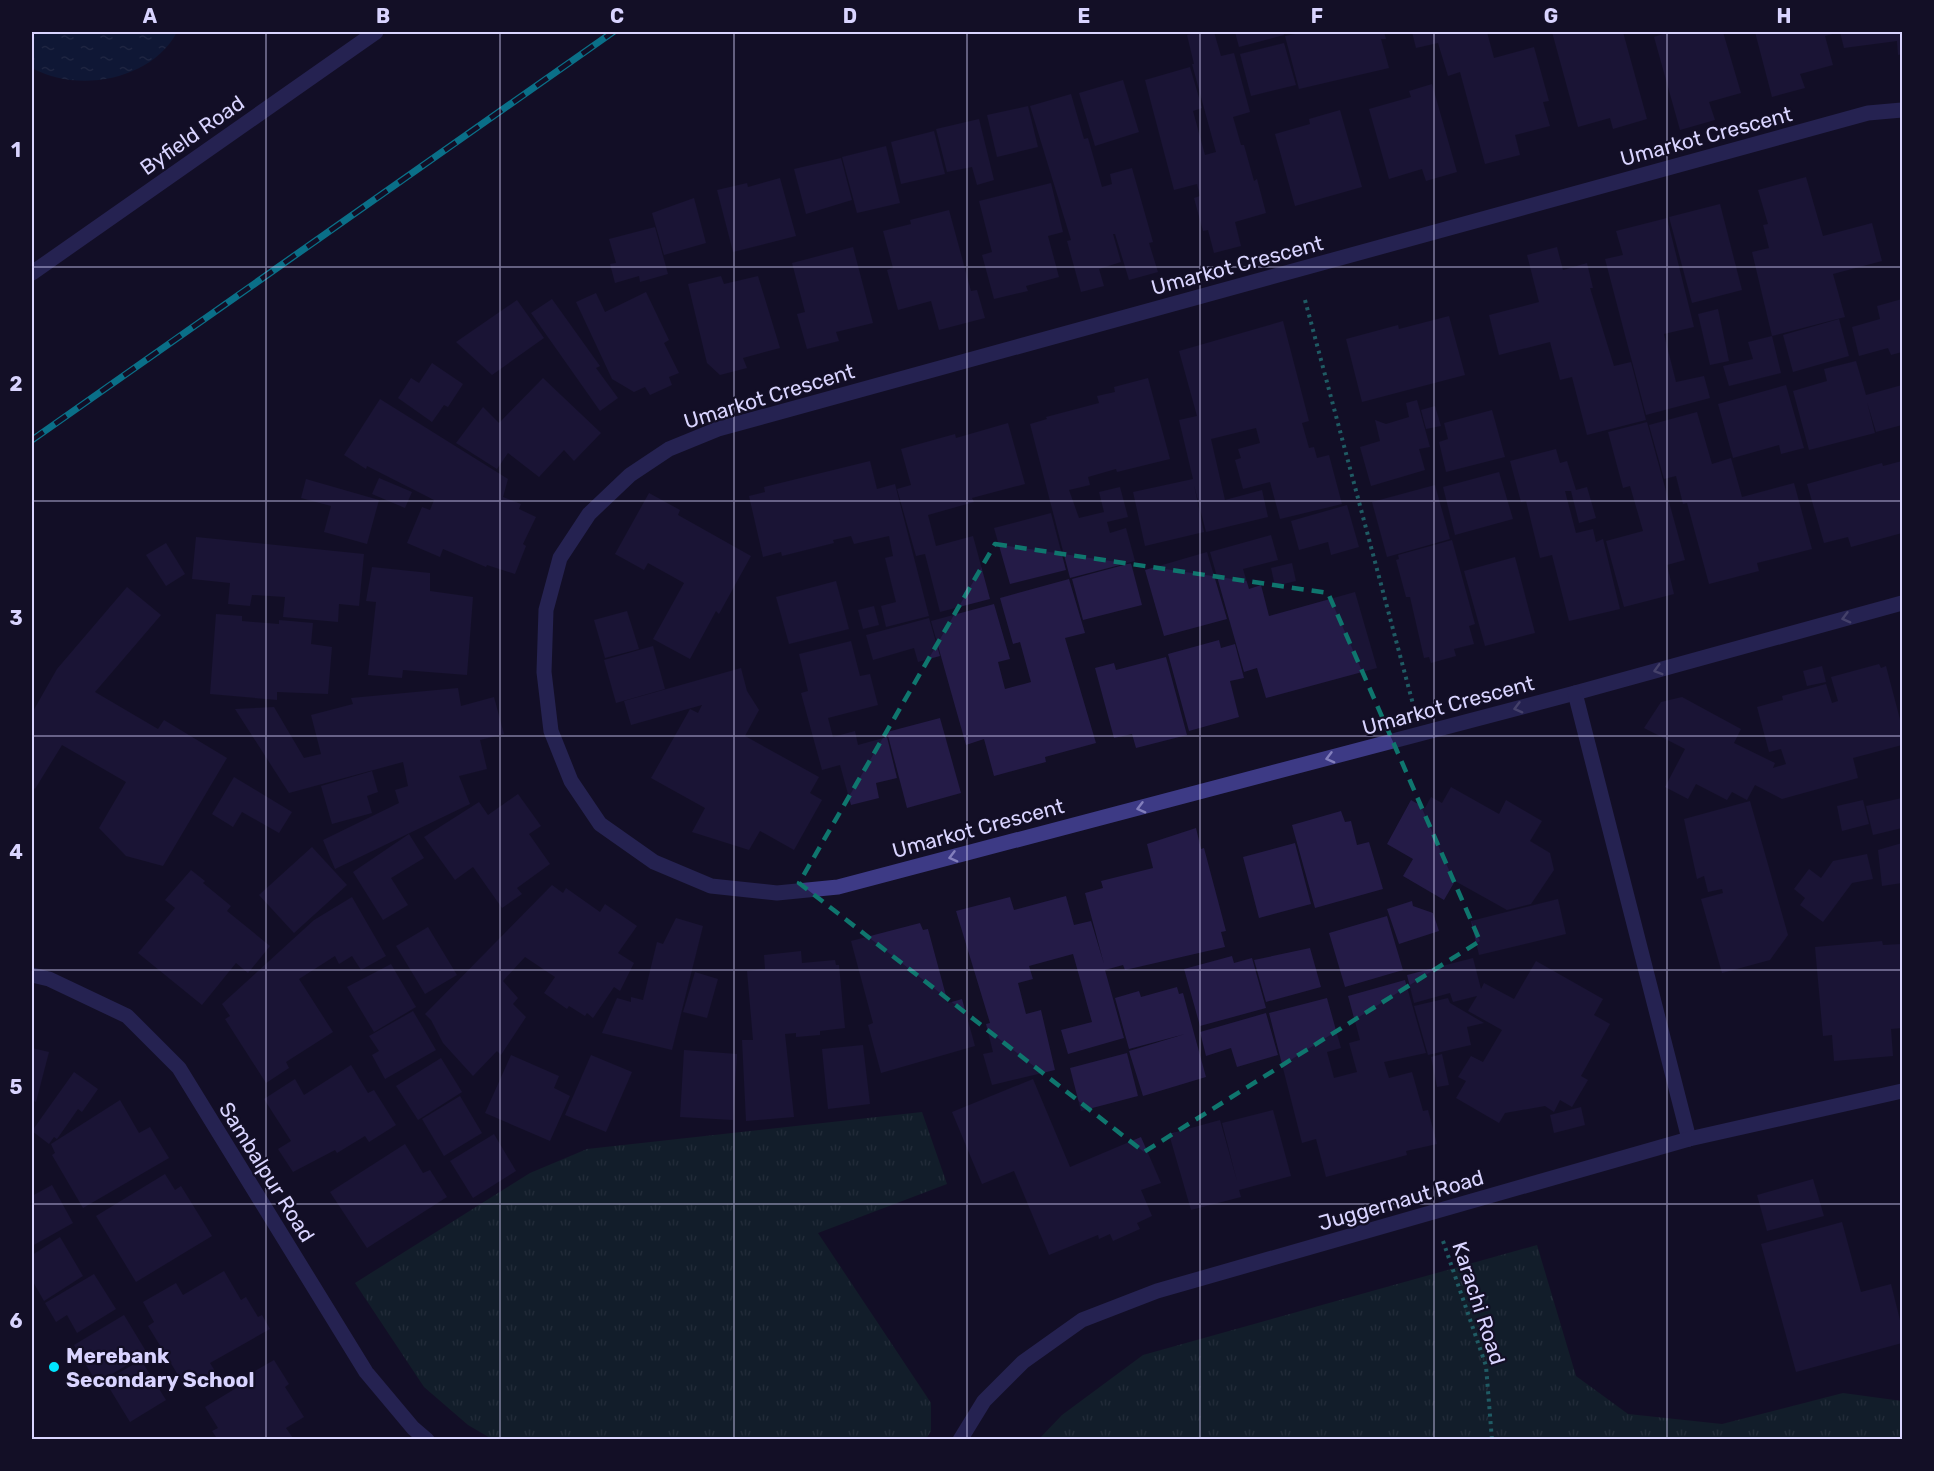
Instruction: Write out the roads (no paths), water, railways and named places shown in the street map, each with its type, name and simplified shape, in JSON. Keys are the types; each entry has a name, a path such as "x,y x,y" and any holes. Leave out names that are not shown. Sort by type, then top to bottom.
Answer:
{"street":[{"name":"Byfield Road","path":"32,273 376,32"},
{"name":"Umarkot Crescent","path":"1902,110 1857,116 718,429 669,449 630,475 589,514 560,558 546,610 543,672 551,731 572,781 600,824 654,862 711,886 777,892 838,887 1575,693 1902,603"},
{"path":"1575,693 1689,1139"},
{"name":"Sambalpur Road","path":"32,975 49,979 127,1016 179,1068 366,1372 413,1428 427,1440"},
{"name":"Juggernaut Road","path":"960,1440 984,1401 1023,1362 1082,1320 1157,1291 1689,1139 1902,1090"}],"water":[{"path":"32,32 177,32 165,49 150,62 132,72 91,81 50,76 32,68"}],"railway":[{"path":"32,440 613,32"}],"place":[{"name":"Merebank Secondary School","path":"54,1367"}]}
